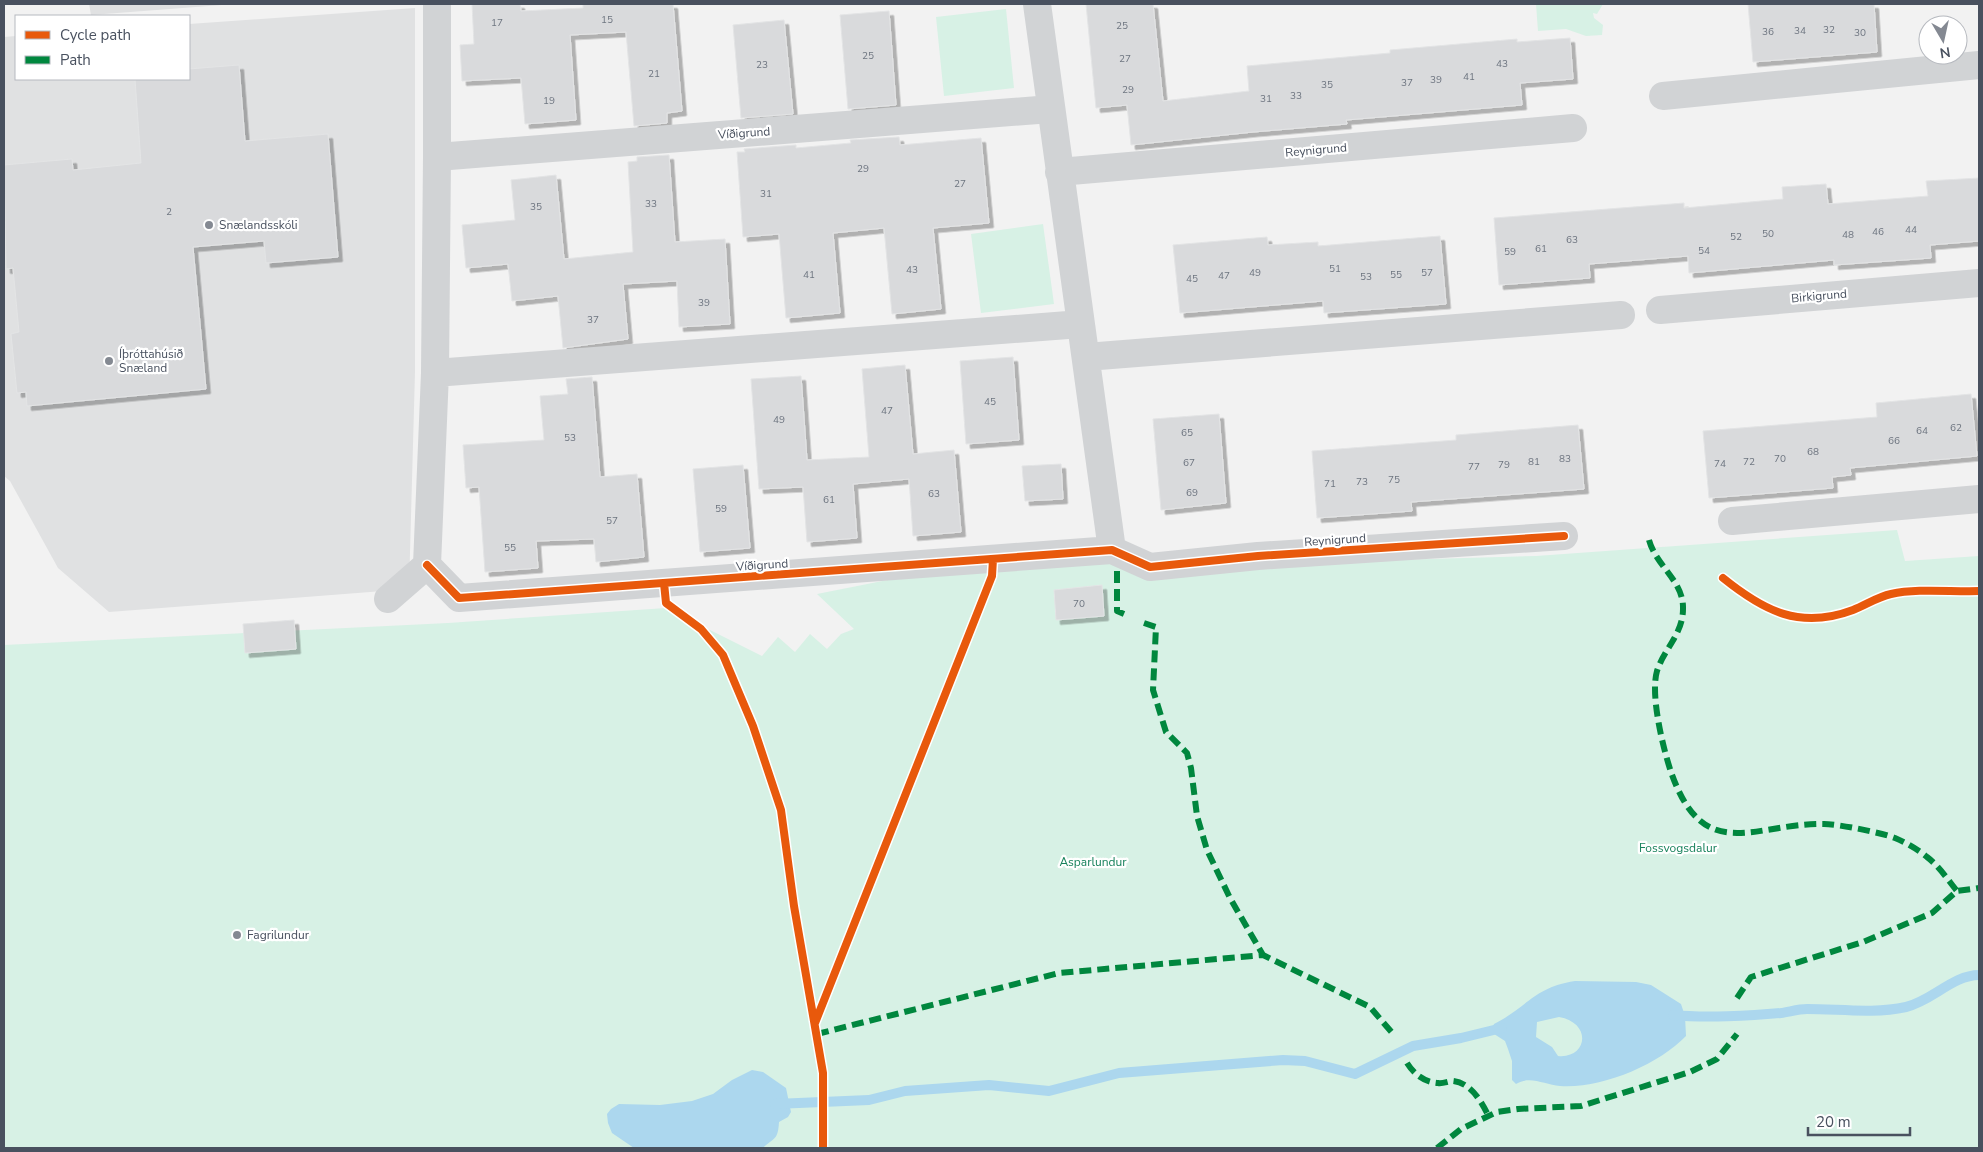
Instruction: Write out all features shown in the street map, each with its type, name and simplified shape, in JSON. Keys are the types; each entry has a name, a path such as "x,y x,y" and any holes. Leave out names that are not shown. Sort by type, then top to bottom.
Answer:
{"street":[{"path":"388,599 427,565 435,373 437,4"},
{"path":"1036,4 1112,550"},
{"path":"1663,96 1979,65"},
{"name":"Víðigrund","path":"437,157 1051,109"},
{"name":"Reynigrund","path":"1060,172 1573,128"},
{"name":"Birkigrund","path":"1660,310 1979,283"},
{"path":"1086,358 1621,315"},
{"path":"435,373 1082,324"},
{"path":"1732,521 1979,499"},
{"name":"Reynigrund","path":"1112,550 1150,567 1258,556 1564,536"},
{"name":"Víðigrund","path":"427,565 459,598 1112,550"}],"shaded area":[{"path":"89,4 235,4 91,15"},
{"name":"Snælandsskóli","path":"415,8 415,372 409,589 109,612 58,568 10,481 4,476 4,37 15,36 15,80 190,80 190,24"}],"green space":[{"path":"1536,4 1603,4 1597,14 1593,13 1594,18 1603,25 1602,35 1586,36 1566,29 1538,31"},
{"path":"1006,9 1014,88 944,96 936,17"},
{"path":"1043,224 1054,304 981,313 971,234"},
{"name":"Fossvogsdalur","path":"1897,530 1905,561 1979,556 1979,1148 4,1148 4,645 448,623 666,608 762,656 778,637 795,652 810,634 827,649 841,634 854,629 817,594 993,559 1103,552 1150,567 1536,556"}],"water":[{"path":"1575,981 1636,982 1651,985 1681,1004 1685,1016 1686,1036 1674,1047 1645,1065 1611,1079 1576,1086 1560,1086 1532,1080 1521,1081 1516,1084 1512,1080 1512,1061 1505,1041 1491,1032 1494,1024 1506,1018 1540,993 1561,984","holes":["1559,1017 1577,1026 1581,1033 1580,1047 1575,1052 1558,1056 1552,1047 1536,1037 1537,1022"]},
{"path":"752,1070 763,1072 786,1088 791,1112 788,1117 779,1122 776,1136 763,1148 634,1148 612,1133 607,1114 619,1104 660,1105 692,1101 713,1094 732,1080"}],"building":[{"path":"472,4 520,4 521,11 583,8 583,4 673,4 682,111 667,113 667,123 634,126 626,32 570,35 576,120 525,124 521,78 462,81 460,45 474,44"},
{"path":"1086,4 1153,4 1163,101 1249,91 1247,66 1390,53 1390,50 1517,39 1517,42 1570,38 1573,79 1520,83 1522,105 1346,120 1347,124 1131,145 1127,105 1096,108"},
{"path":"1748,4 1874,4 1877,52 1753,62"},
{"path":"889,11 896,105 848,109 840,15"},
{"path":"784,20 793,114 741,118 733,25"},
{"path":"239,65 245,141 328,134 338,257 266,263 264,241 193,247 206,389 27,406 26,392 17,393 11,334 19,332 13,268 6,269 4,165 72,159 73,170 141,163 135,80 190,80 190,69"},
{"path":"899,137 900,145 981,138 989,223 933,228 941,309 892,314 884,228 833,233 840,313 786,318 779,234 743,237 737,152 745,152 744,149 796,145 796,148 851,143 850,140"},
{"path":"669,155 675,242 725,239 730,324 679,327 677,281 623,284 628,339 563,348 558,296 512,301 508,264 466,268 462,225 515,220 511,180 556,175 564,259 633,252 628,162 637,161 637,157"},
{"path":"1979,178 1979,241 1930,245 1931,258 1834,265 1834,260 1689,273 1688,256 1589,264 1590,278 1499,285 1494,218 1684,203 1684,208 1783,199 1782,187 1826,184 1828,204 1928,196 1926,181"},
{"path":"1440,236 1446,304 1324,313 1323,301 1180,313 1173,245 1267,237 1268,245 1318,242 1318,246"},
{"path":"1013,357 1019,440 966,444 960,361"},
{"path":"905,365 913,454 954,450 961,532 913,536 909,479 853,484 857,538 807,542 803,487 759,489 751,379 801,376 807,460 869,457 862,369"},
{"path":"592,377 600,477 637,474 644,557 596,562 594,539 536,541 538,568 485,572 479,487 466,488 463,445 544,440 540,396 568,394 566,379"},
{"path":"1971,394 1977,456 1850,468 1851,475 1832,477 1833,488 1709,498 1703,431 1877,417 1876,403"},
{"path":"1219,414 1226,503 1161,510 1153,419"},
{"path":"1578,425 1584,489 1411,502 1412,511 1317,518 1312,451 1456,440 1456,435"},
{"path":"1061,464 1063,499 1025,501 1022,466"},
{"path":"743,465 750,548 700,552 693,469"},
{"path":"1102,585 1104,616 1056,620 1054,590"},
{"path":"294,620 296,649 245,653 243,624"}],"waterway":[{"path":"1673,1015 1727,1016 1781,1013 1804,1009 1869,1011 1894,1009 1916,1004 1960,979 1979,975"},
{"path":"775,1104 869,1100 905,1091 989,1085 1049,1091 1119,1073 1283,1060 1305,1061 1355,1074 1413,1046 1461,1038 1502,1028"}],"marked path":[{"path":"1649,540 1657,558 1679,590 1683,609 1677,634 1657,671 1655,694 1658,722 1671,772 1684,801 1699,820 1715,829 1733,833 1798,825 1824,824 1871,831 1899,840 1924,854 1957,891"},
{"path":"1117,571 1117,611 1124,614"},
{"path":"1144,623 1156,627 1153,690 1166,732 1187,753 1191,768 1197,816 1207,850 1230,898 1263,955"},
{"path":"1737,998 1751,977 1863,942 1932,913 1957,891 1979,888"},
{"path":"817,1034 1059,973 1263,955 1370,1007 1394,1035"},
{"path":"1437,1148 1461,1129 1497,1112 1581,1106 1690,1072 1717,1059 1737,1034"},
{"path":"1407,1063 1416,1074 1428,1081 1440,1083 1453,1081 1465,1085 1479,1099 1488,1115"}],"cycle path":[{"path":"427,565 459,598 1112,550 1150,567 1258,556 1564,536"},
{"path":"815,1023 992,576 993,559"},
{"path":"1723,578 1738,590 1768,608 1784,614 1816,618 1834,616 1853,610 1886,595 1901,592 1979,591"},
{"path":"664,583 666,603 701,629 723,655 753,726 781,810 794,906 823,1073 823,1148"}],"place":[{"name":"Snælandsskóli","path":"209,225"},
{"name":"Íþróttahúsið Snæland","path":"109,361"},
{"name":"Fagrilundur","path":"237,935"}],"park label":[{"name":"Asparlundur","path":"1093,862"}]}
